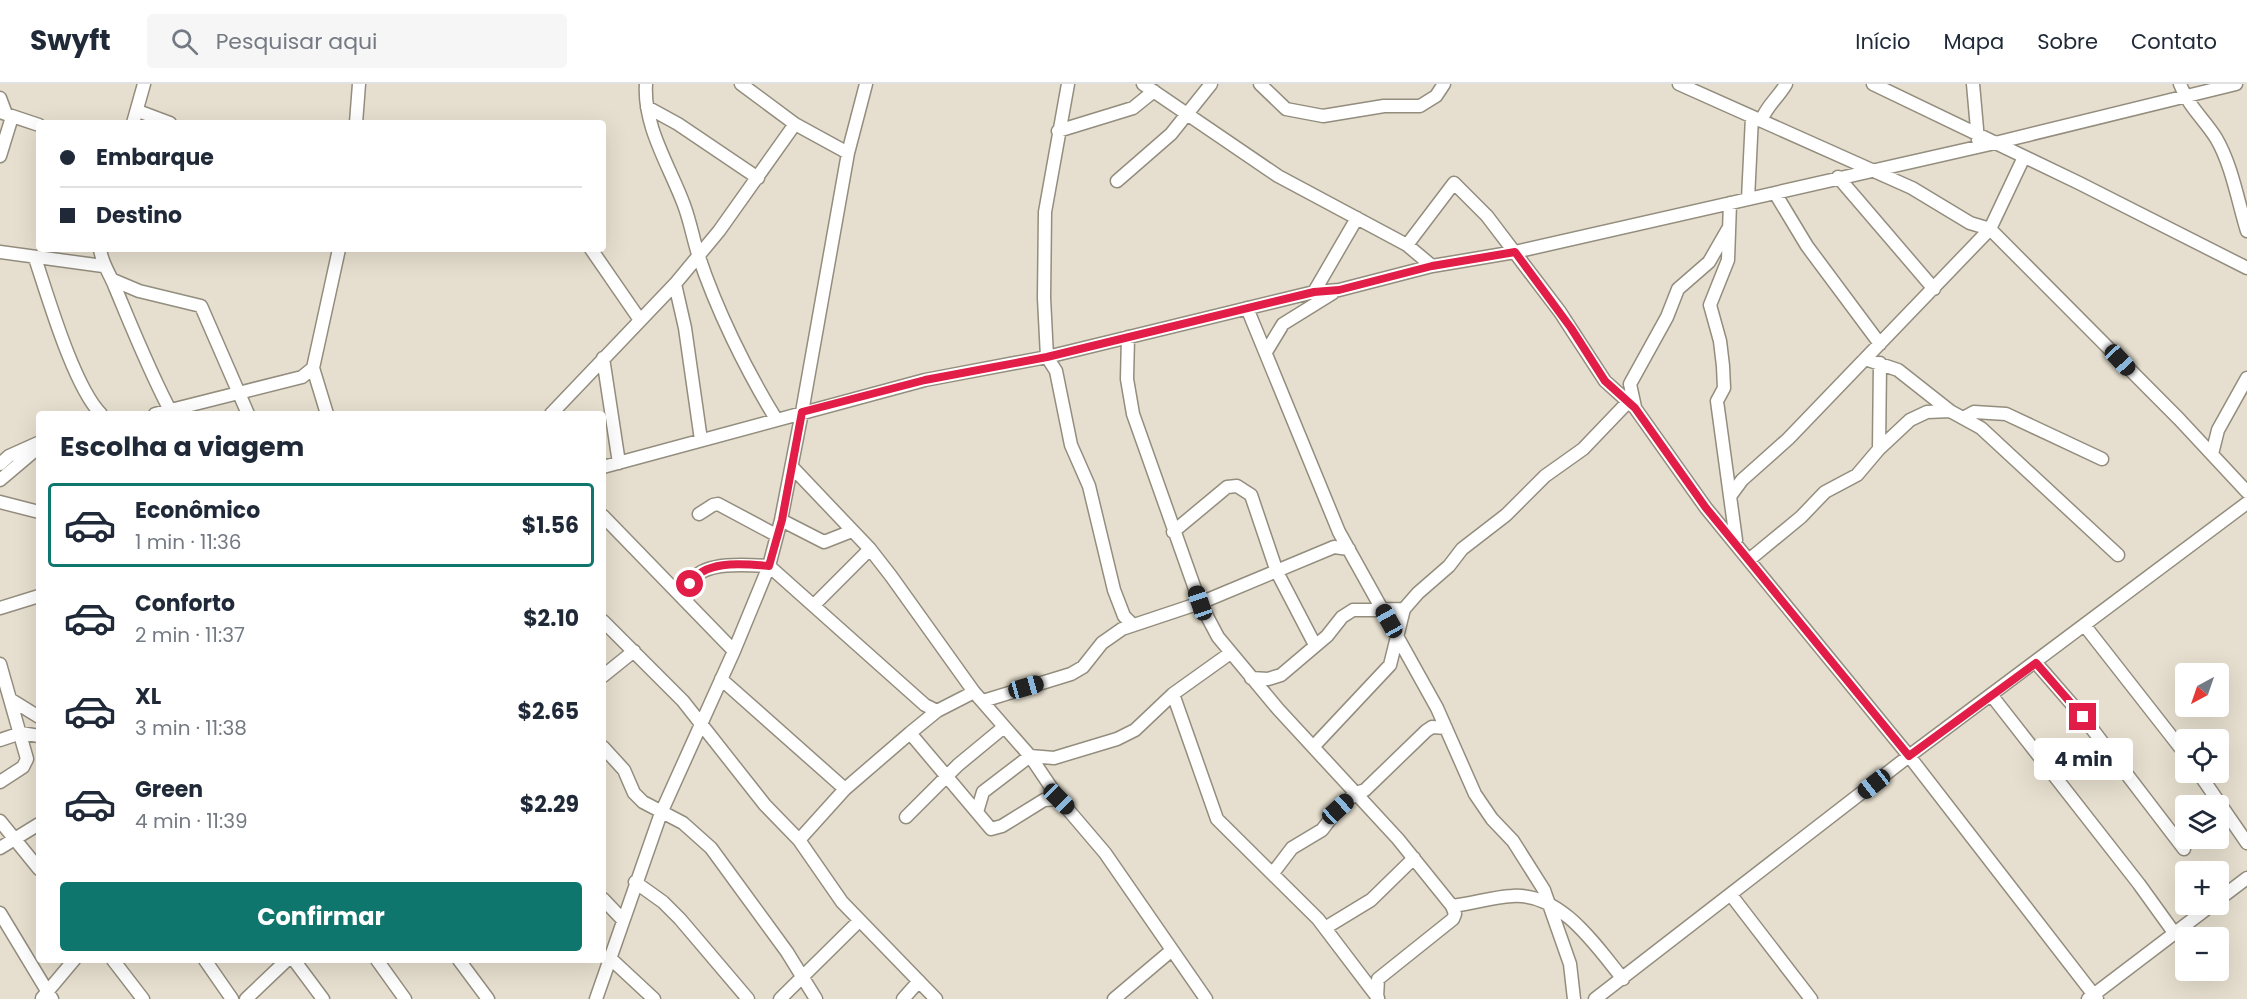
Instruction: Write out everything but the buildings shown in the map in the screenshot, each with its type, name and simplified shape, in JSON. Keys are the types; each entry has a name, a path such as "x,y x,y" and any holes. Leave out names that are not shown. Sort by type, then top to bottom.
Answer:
{"street":[{"path":"134,120 144,84"},
{"path":"356,120 359,84"},
{"path":"646,84 647,107 666,165 684,205 698,255 751,374 776,420"},
{"path":"741,84 795,124 848,153"},
{"path":"654,999 607,958 661,813 699,723 734,651 769,566 782,520 848,153 866,84"},
{"path":"1068,84 1045,212 1044,298 1047,357 1056,371 1071,445 1089,486 1106,562 1126,623"},
{"path":"1118,181 1188,116 1211,84"},
{"path":"1260,84 1286,109 1323,116 1384,106 1420,106 1436,96 1444,84"},
{"path":"1680,84 1912,188 1970,223 1990,229 2247,492"},
{"path":"1748,199 1756,119 1768,104 1780,95 1786,84"},
{"path":"1873,84 2247,268"},
{"path":"1973,84 1979,147"},
{"path":"2180,84 2185,97 2220,147 2247,231"},
{"path":"606,466 925,380 1047,357 1314,292 1339,290 1432,266 1515,252 1838,177 1979,147 2236,84"},
{"path":"1058,131 1133,108 1148,88 1278,176 1407,245 1432,266"},
{"path":"0,98 6,114 0,156"},
{"path":"647,107 678,124 758,178"},
{"path":"138,111 162,120"},
{"path":"6,114 36,124"},
{"path":"554,411 675,284 758,178 795,124"},
{"path":"1731,495 1742,480 1788,439 1990,229 2024,157"},
{"path":"1838,177 1934,289"},
{"path":"1407,245 1454,183 1487,216 1571,328 1605,381 1631,405 1706,508 1750,559 1825,657 1909,756 2093,998 2175,934 2139,884 1992,696"},
{"path":"1775,193 1807,246 1880,344"},
{"path":"1730,203 1728,260 1710,305 1720,341 1724,388 1717,401 1736,542"},
{"path":"1314,292 1357,218"},
{"path":"1631,405 1629,390 1637,368 1667,317 1678,289 1709,262 1728,229"},
{"path":"0,252 103,266"},
{"path":"101,252 103,266 112,280 146,362 170,411"},
{"path":"326,411 313,368 338,252"},
{"path":"593,252 640,320"},
{"path":"35,258 73,363 98,411"},
{"path":"112,280 151,295 201,306 247,411"},
{"path":"675,284 685,328 701,440"},
{"path":"1266,352 1283,324 1315,302 1339,290"},
{"path":"1247,308 1339,532 1446,728 1482,805 1518,850 1551,906 1570,964 1574,999"},
{"path":"1128,337 1126,357 1130,399 1150,467 1200,603 1230,654 1414,858 1452,906 1455,914 1453,919 1378,979 1378,998"},
{"path":"603,358 619,463"},
{"path":"1865,359 1898,370 1950,411 1965,417 1997,441 2118,555"},
{"path":"1879,449 1880,363"},
{"path":"175,411 302,377 313,368"},
{"path":"302,377 316,383"},
{"path":"2212,454 2218,430 2247,378"},
{"path":"1313,747 1385,672 1394,656 1396,634 1404,609 1449,566 1462,549 1506,515 1545,476 1583,449 1631,405"},
{"path":"1750,559 1785,531 1825,492 1857,475 1879,449 1918,415 1950,411"},
{"path":"1965,417 1974,412 2006,414 2102,459"},
{"path":"3,458 36,446"},
{"path":"0,480 36,448"},
{"path":"792,467 870,549 979,697 1030,756 1059,799 1100,846 1206,999"},
{"path":"787,491 807,485"},
{"path":"1173,532 1227,487 1245,489 1251,495 1277,572 1315,645"},
{"path":"0,502 36,511"},
{"path":"1595,999 1909,756 2247,503"},
{"path":"699,514 718,504 776,535"},
{"path":"606,519 734,651"},
{"path":"782,520 824,542 852,531"},
{"path":"1325,550 1338,538 1339,532"},
{"path":"799,840 845,789 909,733 930,711 1071,674 1083,667 1102,643 1126,623 1200,603 1325,550 1339,546 1349,549"},
{"path":"814,605 870,549"},
{"path":"687,601 690,584 702,571 740,564 769,566 930,711"},
{"path":"0,608 36,597"},
{"path":"1251,678 1268,679 1281,675 1342,617 1353,610 1404,609"},
{"path":"606,624 683,701 765,805 799,840 819,872 859,921 936,999"},
{"path":"2085,626 2175,741"},
{"path":"606,674 634,651"},
{"path":"977,812 983,792 1030,756 1054,758 1117,740 1135,730 1173,694 1230,654"},
{"path":"2036,663 2083,717 2175,837"},
{"path":"0,664 2,681 21,733 27,759 23,767 0,782"},
{"path":"721,679 845,789"},
{"path":"683,701 736,694"},
{"path":"1173,694 1218,819 1325,928 1378,998"},
{"path":"10,699 36,715"},
{"path":"906,818 947,776 1004,727"},
{"path":"1273,873 1292,848 1322,830 1338,809 1356,793 1370,786 1426,731 1432,727 1446,728"},
{"path":"0,740 21,733 36,736"},
{"path":"909,733 991,829 997,829 1044,800 1059,799"},
{"path":"606,750 624,770 634,793 643,802 683,823 711,848 803,977 816,999"},
{"path":"1044,800 1046,781 1054,758"},
{"path":"2206,783 2247,843"},
{"path":"656,829 674,819"},
{"path":"0,821 36,865"},
{"path":"0,848 36,826"},
{"path":"1325,928 1371,900 1414,858"},
{"path":"2229,892 2247,878"},
{"path":"636,882 663,902 680,919 748,999"},
{"path":"1731,895 1811,999"},
{"path":"1452,906 1525,896 1551,906 1594,941 1623,979"},
{"path":"606,902 622,919"},
{"path":"0,914 47,997 72,963"},
{"path":"2184,927 2199,915"},
{"path":"780,999 859,921"},
{"path":"1114,999 1172,950"},
{"path":"115,963 143,999"},
{"path":"207,963 232,999"},
{"path":"246,999 284,963"},
{"path":"296,963 324,999"},
{"path":"379,963 405,999"},
{"path":"461,963 488,999"},
{"path":"596,999 606,963"},
{"path":"903,999 919,981"}],"route":[{"path":"690,584 694,577 702,571 740,564 769,566 782,520 802,412 925,380 1047,357 1314,292 1339,290 1432,266 1515,252 1571,328 1605,381 1635,408 1706,508 1736,542 1825,657 1909,756 2036,663 2083,717"}]}
